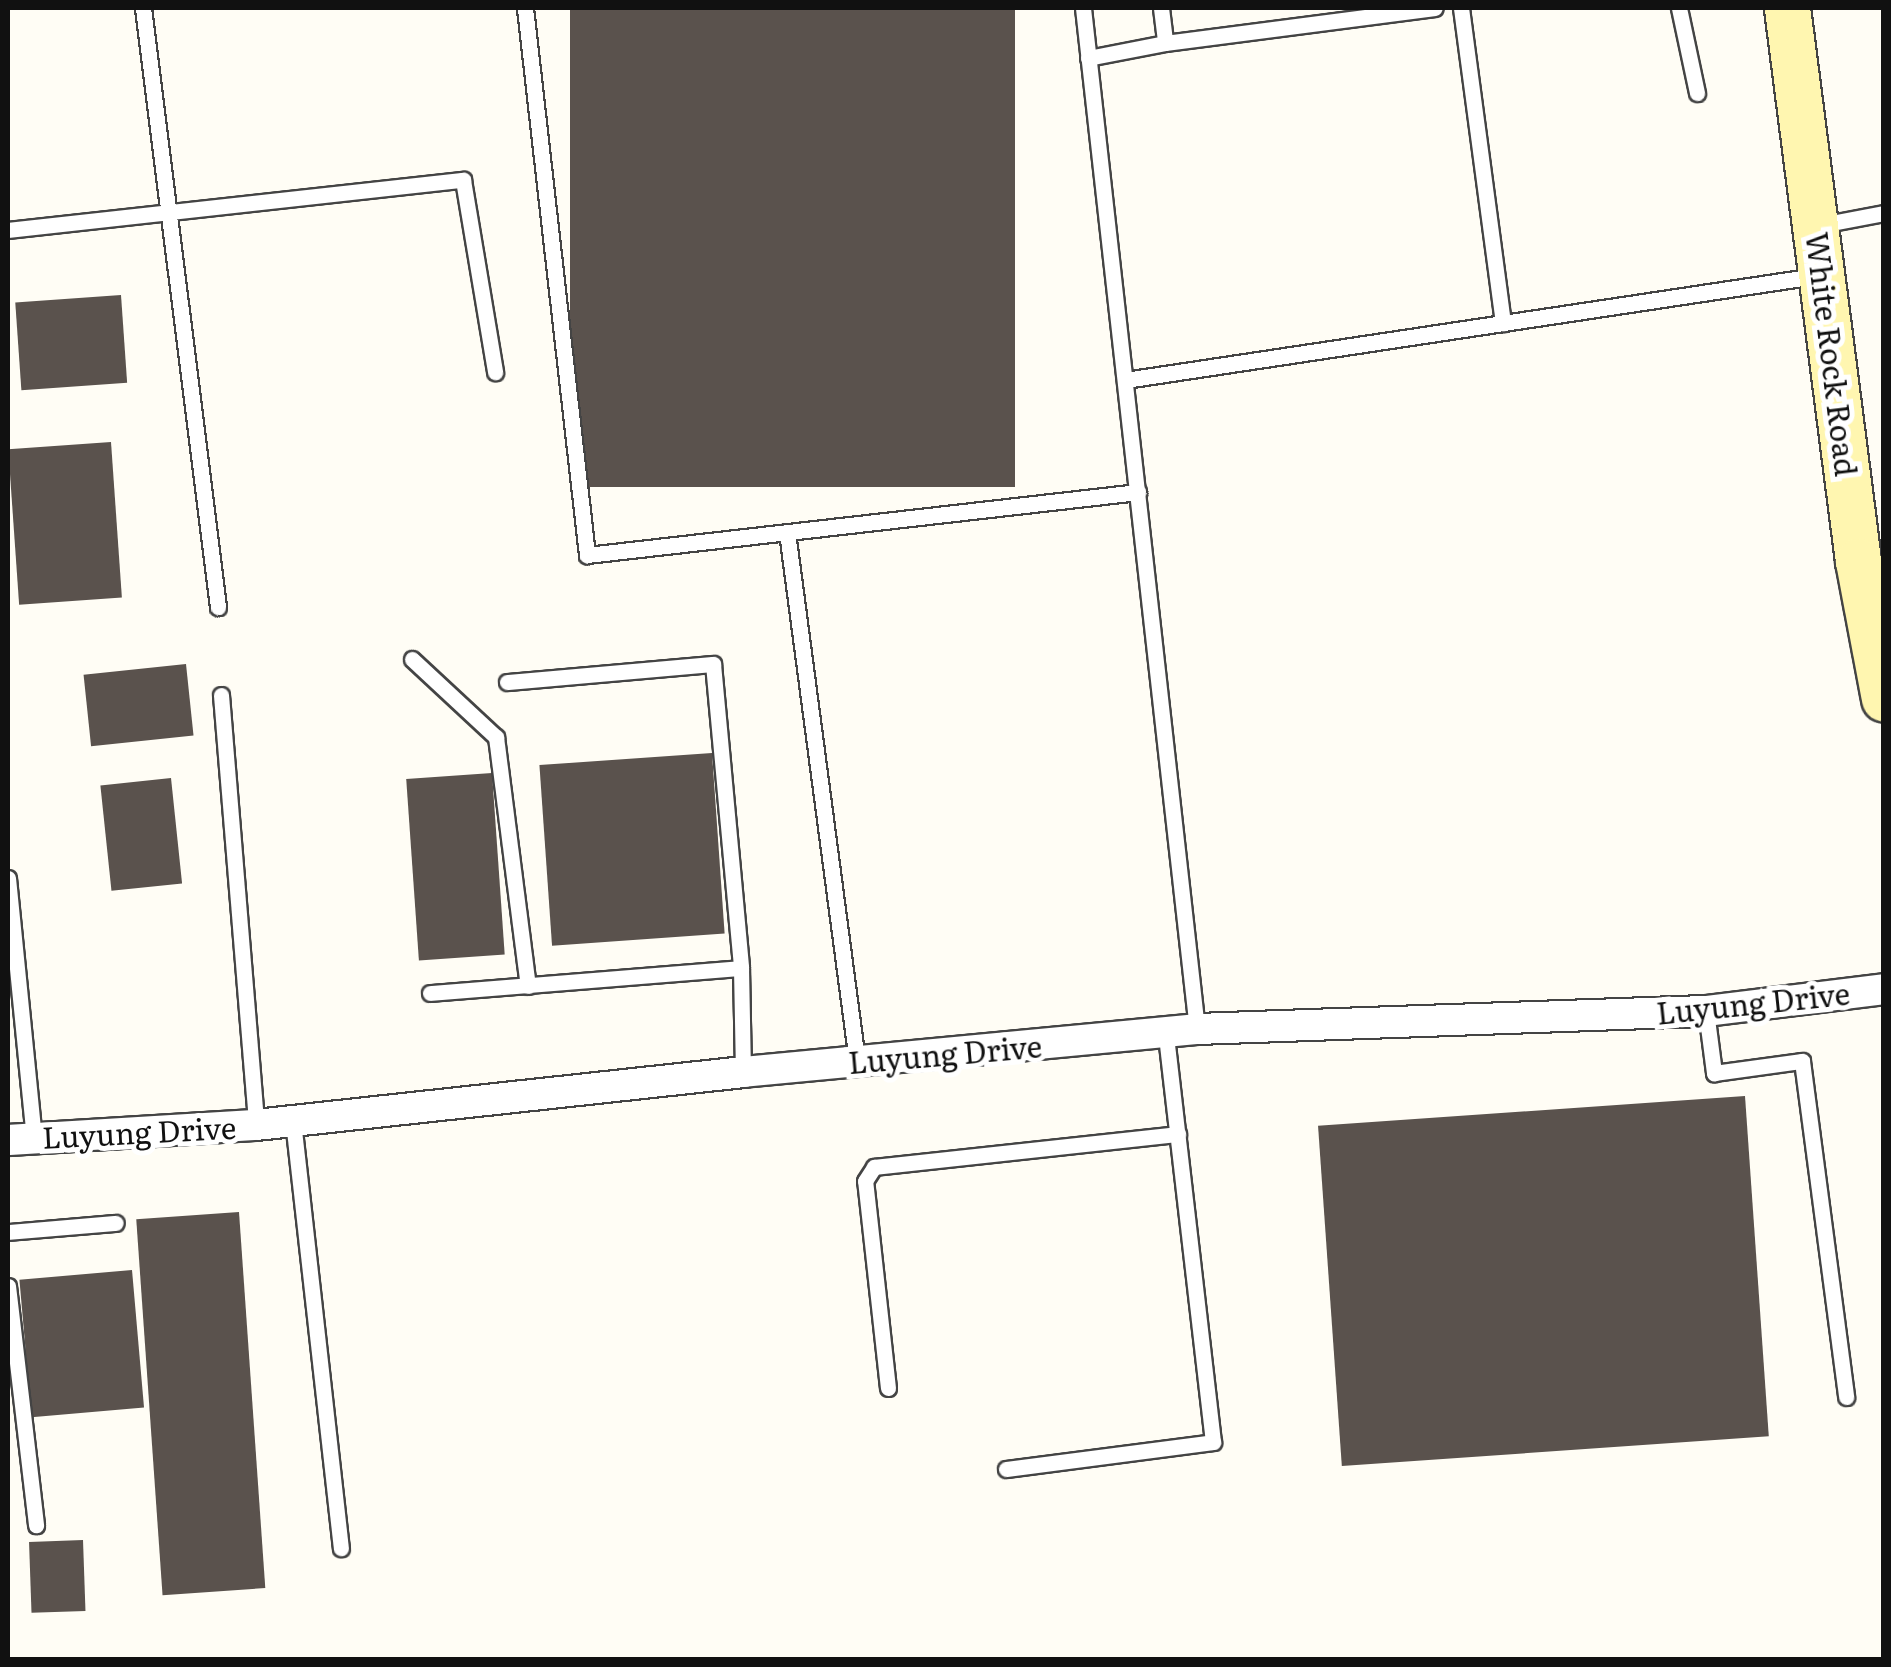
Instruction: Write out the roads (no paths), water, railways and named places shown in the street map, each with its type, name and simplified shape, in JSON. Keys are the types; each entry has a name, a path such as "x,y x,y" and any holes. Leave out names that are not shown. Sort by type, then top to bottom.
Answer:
{"main road":[{"name":"White Rock Road","path":"1787,8 1884,699"}],"street":[{"name":"Luyung Drive","path":"21,1138 256,1125 743,1072 1197,1030 1706,1011 1884,989"}],"lane":[{"path":"143,8 218,608"},
{"path":"524,8 586,555 1138,492"},
{"path":"1082,8 1197,1030"},
{"path":"1161,8 1165,43"},
{"path":"1088,58 1165,43 1435,8"},
{"path":"1462,8 1503,323"},
{"path":"1679,8 1697,93"},
{"path":"8,230 462,180 495,372"},
{"path":"1817,226 1884,213"},
{"path":"1125,380 1824,275"},
{"path":"787,532 857,1061"},
{"path":"412,659 496,737 528,986"},
{"path":"507,682 714,664 741,968 743,1072"},
{"path":"221,695 256,1125"},
{"path":"8,878 21,1138"},
{"path":"430,993 741,968"},
{"path":"1706,1011 1714,1073 1802,1061 1846,1397"},
{"path":"1006,1469 1213,1442 1166,1033"},
{"path":"293,1121 341,1548"},
{"path":"888,1388 865,1181 874,1167 1178,1134"},
{"path":"8,1232 116,1223"},
{"path":"8,1286 36,1525"}]}
